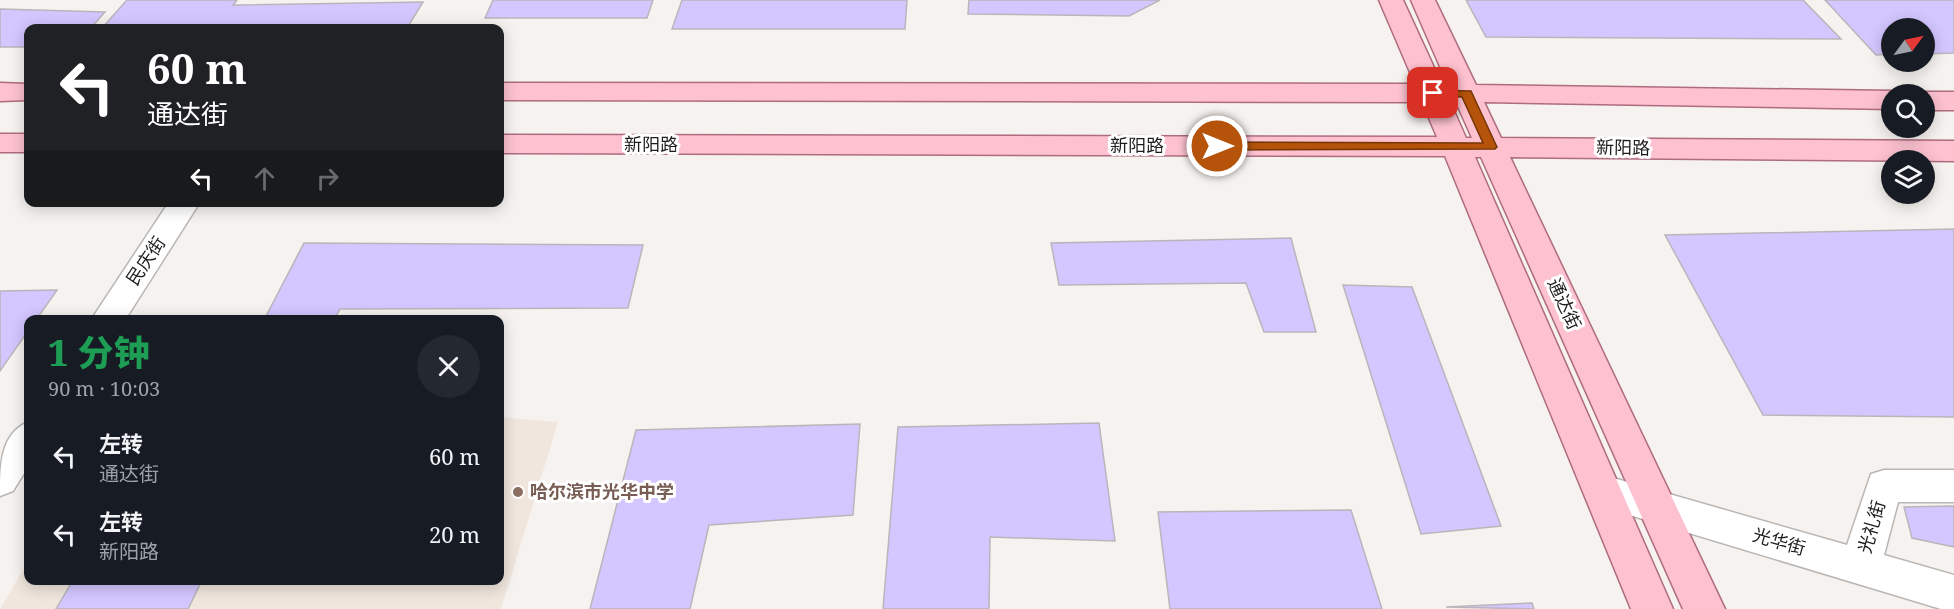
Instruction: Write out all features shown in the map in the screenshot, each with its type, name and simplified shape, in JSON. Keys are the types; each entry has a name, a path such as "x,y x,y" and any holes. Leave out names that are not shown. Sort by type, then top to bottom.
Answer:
{"main road":[{"name":"通达街","path":"1391,0 1433,93 1652,609"},
{"name":"通达街","path":"1423,0 1704,609"},
{"path":"0,92 24,92"},
{"path":"504,92 1467,93 1881,100"},
{"path":"1935,101 1954,101"},
{"path":"0,143 24,143"},
{"name":"新阳路","path":"504,144 1954,151"}],"street":[{"name":"民庆街","path":"110,315 182,207"},
{"path":"0,480 24,443"},
{"name":"光礼街","path":"1861,566 1884,486 1954,486"},
{"name":"光华街","path":"1603,491 1954,594"}],"shaded area":[{"name":"哈尔滨市光华中学","path":"504,417 558,422 501,609 0,609 24,569 24,585 504,585"}],"building":[{"path":"127,0 237,0 233,5 423,2 409,24 106,24"},
{"path":"493,0 653,0 647,18 485,18"},
{"path":"682,0 907,0 905,29 672,29"},
{"path":"969,0 1160,0 1129,16 968,14"},
{"path":"1466,0 1803,0 1841,39 1486,37"},
{"path":"1825,0 1954,0 1954,53 1935,54 1935,18 1881,18 1881,55 1876,55"},
{"path":"0,9 105,12 94,24 24,24 24,47 0,47"},
{"path":"1954,229 1954,417 1763,415 1665,235"},
{"path":"1291,238 1316,332 1264,332 1246,283 1059,285 1051,243"},
{"path":"304,243 643,245 628,308 340,309 337,315 267,315"},
{"path":"1343,285 1412,287 1501,526 1421,534"},
{"path":"57,290 40,315 24,315 24,337 0,371 0,291"},
{"path":"1099,423 1115,541 990,537 989,609 883,609 898,427"},
{"path":"860,424 853,515 709,525 690,609 590,609 636,430"},
{"path":"1954,506 1954,547 1912,538 1904,507"},
{"path":"1351,510 1382,609 1170,609 1158,512"},
{"path":"70,585 200,585 188,609 56,609"},
{"path":"1532,603 1534,609 1446,607"}],"place":[{"name":"哈尔滨市光华中学","path":"518,492"}],"route":[{"path":"1217,146 1491,147 1467,93 1433,93"}]}
